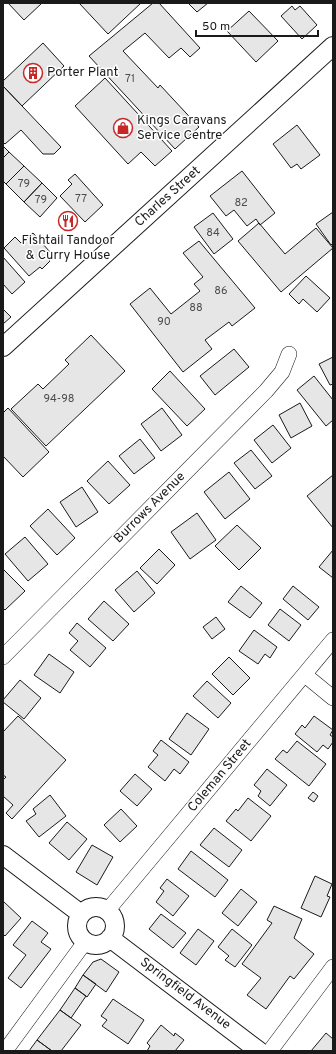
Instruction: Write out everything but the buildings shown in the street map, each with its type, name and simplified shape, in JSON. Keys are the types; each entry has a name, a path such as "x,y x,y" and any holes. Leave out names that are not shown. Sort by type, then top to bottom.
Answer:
{"street":[{"name":"Charles Street","path":"3,347 333,46"},
{"name":"Burrows Avenue","path":"3,658 266,391 282,372 289,354"},
{"name":"Coleman Street","path":"107,911 333,640"},
{"path":"305,675 333,698"},
{"path":"3,855 81,914"},
{"path":"96,907 107,911 111,915 114,927 110,938 101,944 96,945 86,942 81,938 77,929 78,918 81,914 85,910 96,907"},
{"name":"Springfield Avenue","path":"110,938 261,1051"},
{"path":"5,1051 86,942"},
{"path":"261,1051 333,967"}],"place":[{"name":"Porter Plant","path":"33,73"},
{"name":"Kings Caravans Service Centre","path":"123,128"},
{"name":"Fishtail Tandoor & Curry House","path":"68,221"}]}
